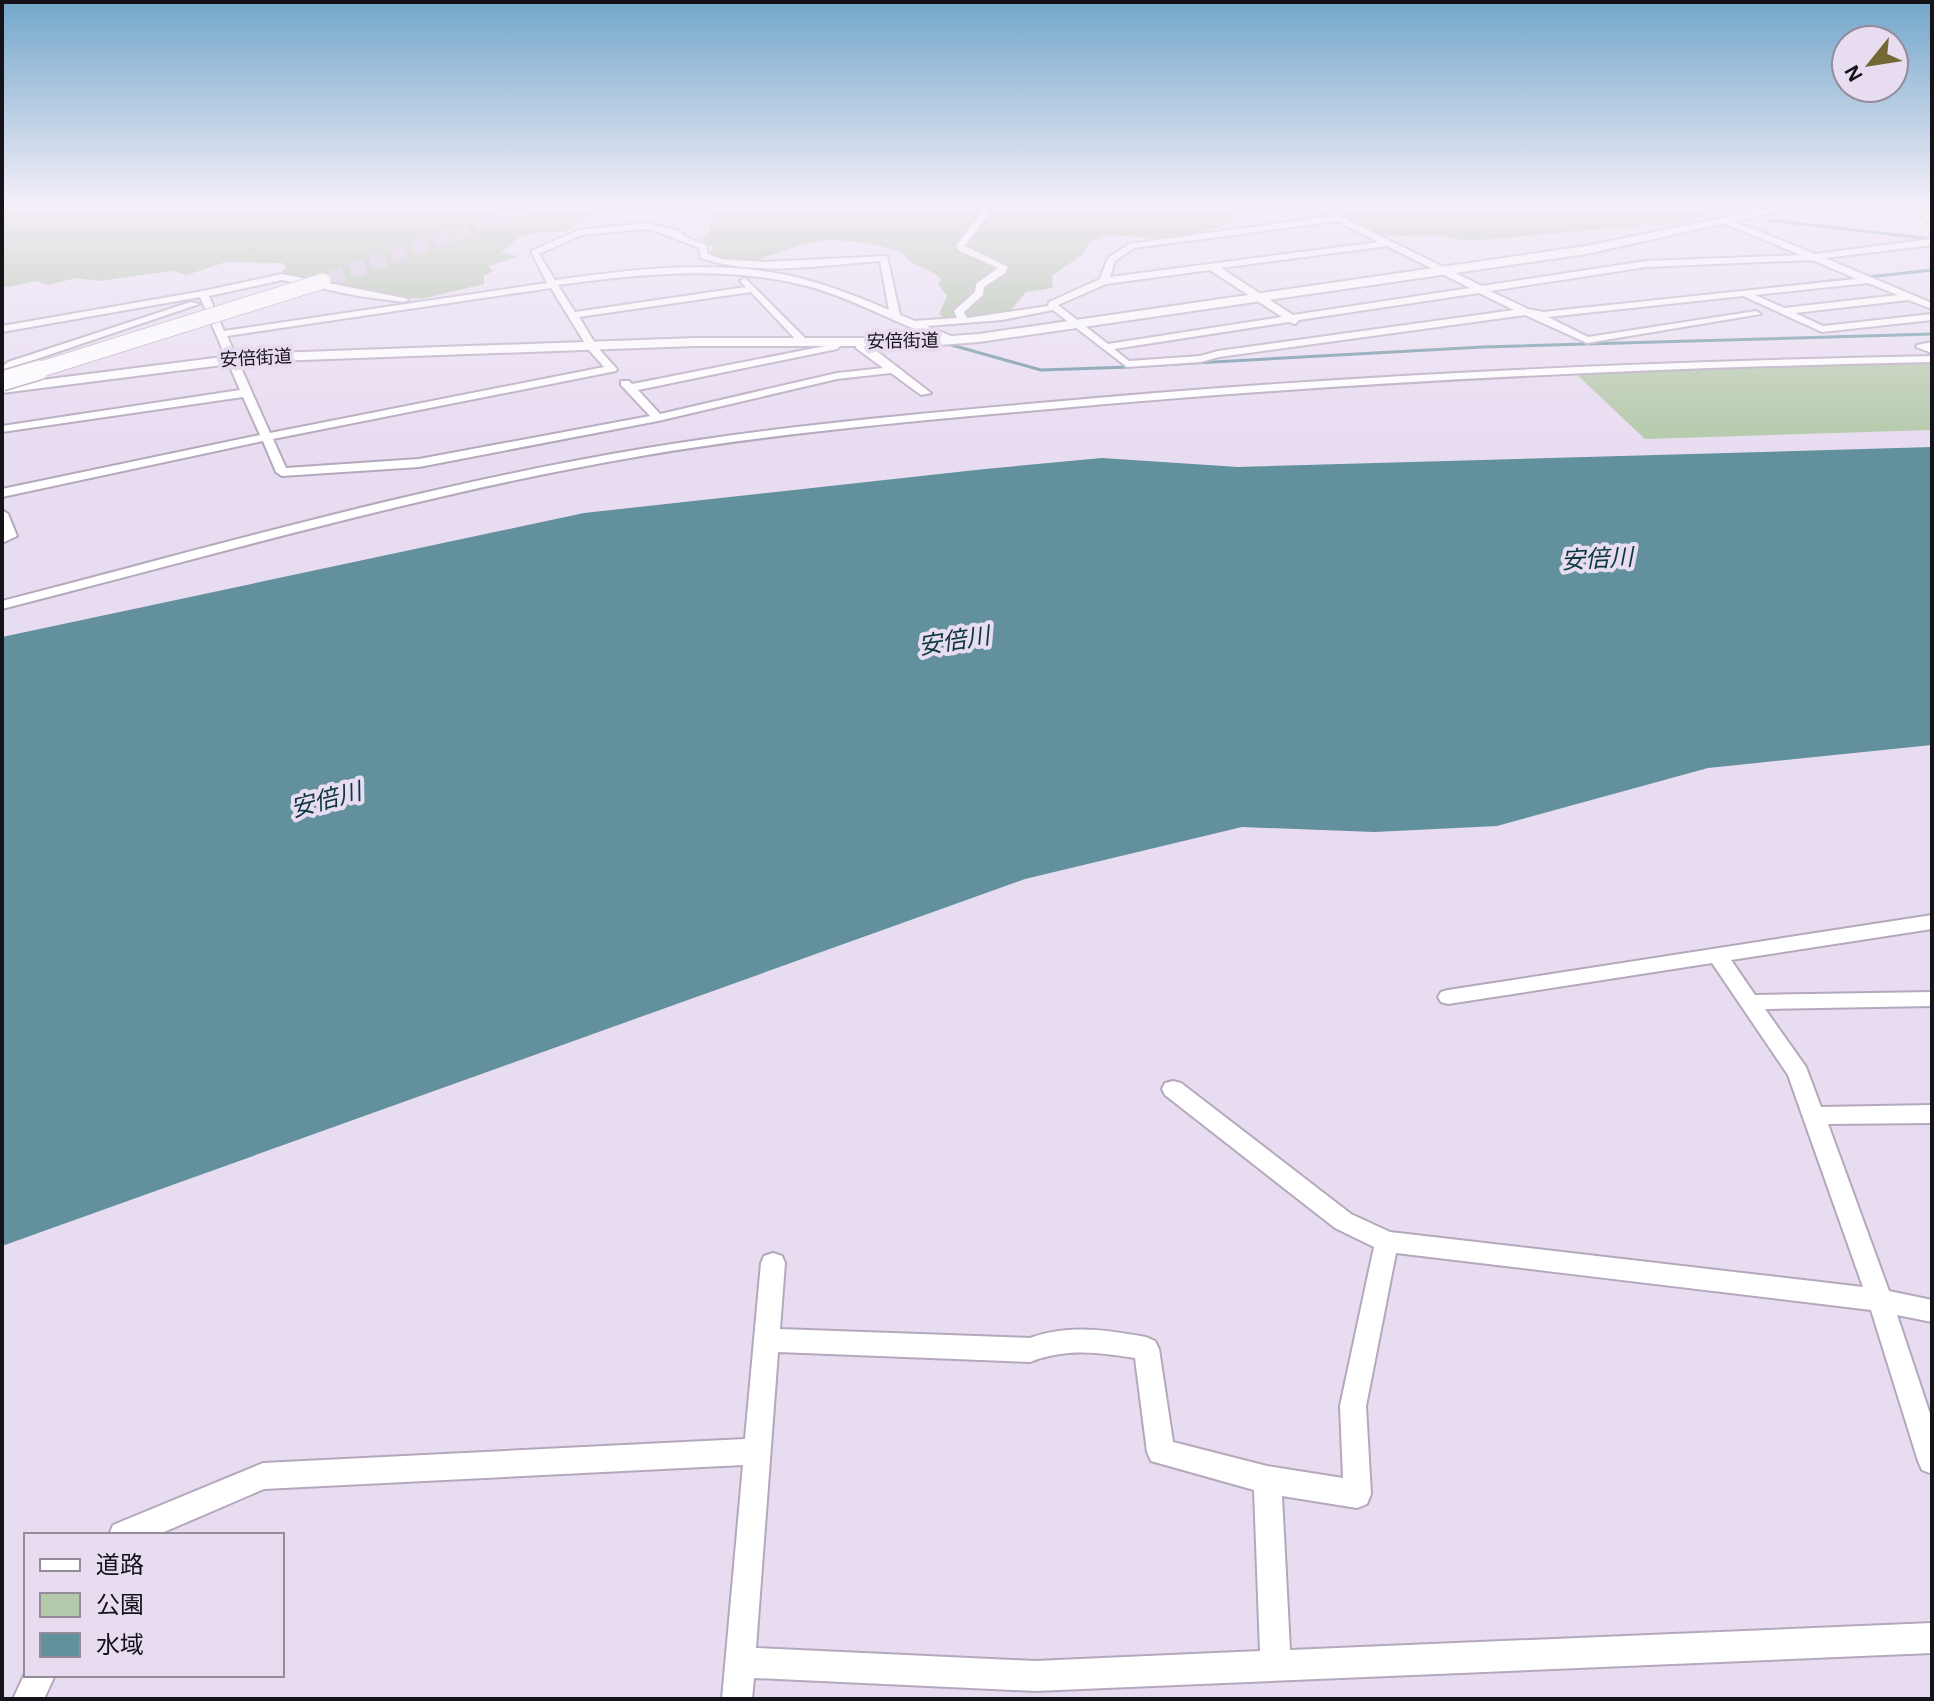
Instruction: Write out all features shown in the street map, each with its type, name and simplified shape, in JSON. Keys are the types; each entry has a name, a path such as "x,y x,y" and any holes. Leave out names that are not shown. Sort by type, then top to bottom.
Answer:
{"highway":[{"path":"2,376 312,285"}],"main road":[{"name":"安倍街道","path":"2,389 232,359 593,345 952,340 1341,285"}],"street":[{"path":"2,376 12,364 205,297 250,285"},
{"path":"2,376 80,359 314,285"},
{"path":"337,285 377,296 442,300"},
{"path":"222,334 543,285"},
{"path":"553,285 594,350 658,418"},
{"path":"750,285 804,342"},
{"path":"810,285 952,340"},
{"path":"889,285 896,318"},
{"path":"963,320 959,311 980,293 980,285"},
{"path":"1094,285 1052,304 1127,364 1201,359 1325,338 1530,313 1817,285"},
{"path":"1242,285 1325,338"},
{"path":"1470,285 1587,340 1756,314"},
{"path":"1106,347 1509,285"},
{"path":"1883,285 1932,306"},
{"path":"573,315 753,289"},
{"path":"1743,293 1822,329 1932,317"},
{"path":"205,297 282,472 419,463 658,418 837,376 893,370"},
{"path":"2,329 205,297"},
{"path":"1782,311 1910,297"},
{"path":"914,324 999,320 1055,307"},
{"path":"630,388 833,347 839,342"},
{"path":"861,342 860,346 925,393"},
{"path":"2,605 461,488 595,461 754,436 1288,384 1586,368 1932,359"},
{"path":"2,493 612,369"},
{"path":"2,429 245,393"},
{"path":"2,514 10,536 2,539"},
{"path":"1448,997 1932,922"},
{"path":"1716,954 1798,1073 1880,1300 1932,1461"},
{"path":"1749,1002 1932,999"},
{"path":"1173,1089 1343,1221 1387,1242 1880,1300 1932,1311"},
{"path":"1813,1116 1932,1114"},
{"path":"766,1340 1030,1350 1048,1341 1113,1343 1146,1349 1161,1452 1267,1480 1357,1494 1353,1406 1387,1242"},
{"path":"737,1699 773,1263"},
{"path":"128,1533 263,1476 757,1451"},
{"path":"1267,1480 1276,1667"},
{"path":"740,1662 1035,1676 1932,1638"},
{"path":"28,1699 39,1677"}],"green space":[{"path":"338,285 478,285 421,299 379,295"},
{"path":"939,285 1053,285 1053,288 1026,292 1008,314 946,320 939,314 947,296"},
{"path":"1932,362 1932,430 1645,439 1574,372"}],"water":[{"name":"安倍川","path":"1932,447 1932,745 1708,768 1497,826 1374,832 1242,827 1025,879 2,1246 2,637 584,513 985,469 1102,458 1238,467"}],"waterway":[{"path":"1594,307 1792,285"},
{"path":"1140,366 1483,347 1932,334"},
{"path":"948,344 1041,370 1130,367"}]}
